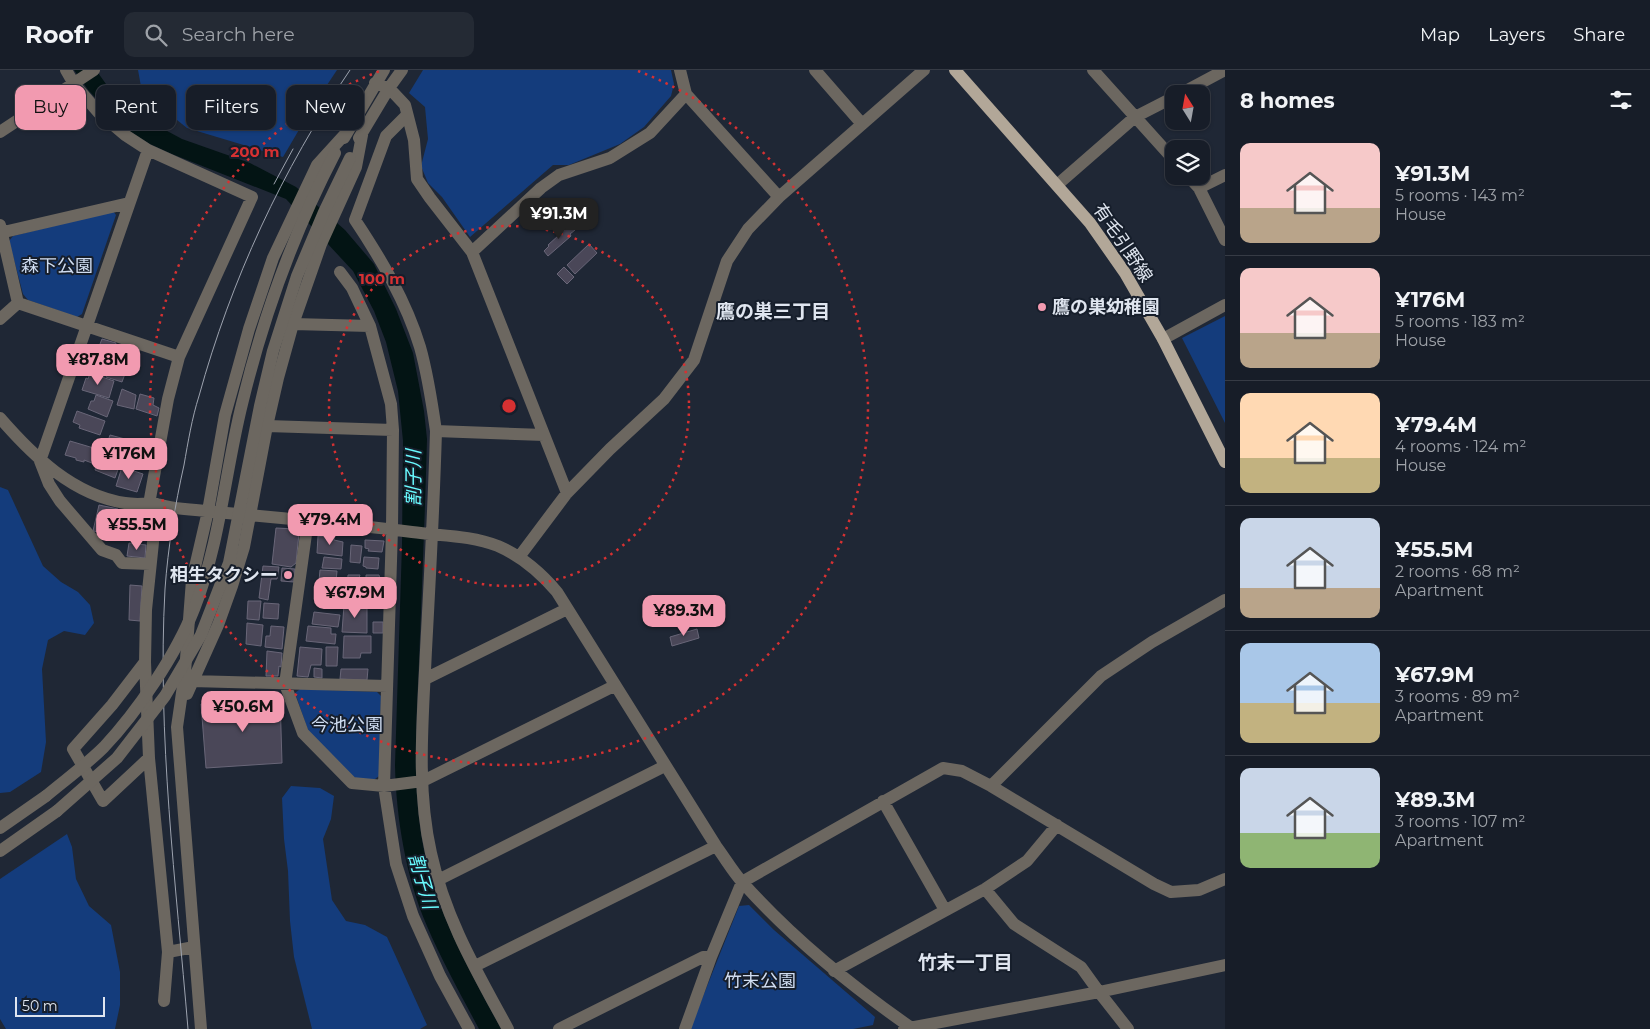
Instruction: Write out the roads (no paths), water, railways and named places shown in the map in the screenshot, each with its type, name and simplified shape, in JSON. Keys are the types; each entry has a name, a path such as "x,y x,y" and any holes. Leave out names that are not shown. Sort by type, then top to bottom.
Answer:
{"main road":[{"name":"有毛引野線","path":"955,70 1090,223 1125,273 1163,339 1225,462"}],"street":[{"path":"66,70 84,77 106,118 125,135 148,150 252,197 179,357 168,398 153,504 146,610 145,662 149,758 168,952 164,1002"},
{"path":"0,828 46,796 103,748 139,704 171,656 194,610 211,561 241,405 257,346 299,230 314,194 335,154 384,70"},
{"path":"364,128 402,70"},
{"path":"680,70 686,94 779,197"},
{"path":"814,70 862,124"},
{"path":"519,557 568,492 610,449 664,399 694,360 727,260 748,229 779,197 924,70"},
{"path":"1093,70 1165,150"},
{"path":"1197,85 1225,70"},
{"path":"0,132 84,77"},
{"path":"375,83 389,88 406,105 414,140 417,179 472,252 568,492"},
{"path":"472,252 553,179 559,175 610,158 650,133 686,94"},
{"path":"1057,185 1135,117 1165,102"},
{"path":"407,115 386,136 355,220 379,257 397,292 419,346 429,384 436,431 421,759 424,816 438,880 454,926 508,1029"},
{"path":"0,851 57,811 117,758 166,696 201,635 229,563 256,425 273,351 297,276 324,212 363,130"},
{"path":"177,727 185,697 218,625 232,586 252,515 278,378 293,324 321,244 356,167 363,130"},
{"path":"201,1029 177,727 185,672 192,580 208,511 225,415 249,329 273,258 317,165 347,132"},
{"path":"148,150 128,203 40,461 49,484 60,501 102,550 116,556 122,563 150,564"},
{"path":"1199,188 1225,175"},
{"path":"1196,185 1225,240"},
{"path":"18,303 1,230 128,203"},
{"path":"340,272 352,288 370,326 392,404 395,530 387,686 386,786 396,864 413,916 440,976 469,1029"},
{"path":"18,303 179,357"},
{"path":"0,319 18,303"},
{"path":"1163,339 1225,305"},
{"path":"293,324 370,326"},
{"path":"2,423 40,461 73,484 98,496 125,503 153,504 175,508 471,537 498,546 519,557 545,578 567,609 716,846 742,882 803,944 834,971 908,1028 1099,992 1225,964"},
{"path":"268,426 393,430"},
{"path":"436,431 544,434"},
{"path":"308,520 285,684 303,733 352,783 386,786 421,782 614,686"},
{"path":"991,786 1101,676 1152,642 1225,600"},
{"path":"425,679 567,609"},
{"path":"145,662 112,705 73,749 103,801 149,758"},
{"path":"192,681 387,686"},
{"path":"438,880 665,766"},
{"path":"685,1029 711,957 742,882 943,768 962,771 991,786 1170,892 1199,890 1225,879"},
{"path":"884,801 945,910"},
{"path":"834,971 985,889 1027,861 1057,825"},
{"path":"475,966 716,846"},
{"path":"985,889 1014,924 1081,967 1128,1029"},
{"path":"168,952 194,947"},
{"path":"559,1029 703,957 711,957"}],"water":[{"path":"74,70 96,70 107,85 96,85 96,98"},
{"name":"割子川","path":"128,130 165,130 182,139 250,163 296,187 345,230 374,264 396,309 413,353 424,411 427,439 416,742 419,822 430,875 444,915 461,954 501,1029 479,1029 445,965 427,926 413,888 400,826 395,765 402,545 403,441 398,391 386,342 374,311 353,271 286,199 150,144"}],"tram line":[{"path":"188,1029 173,864 164,699 165,589 175,511 190,430 197,404 212,353 243,268 261,227 302,147 350,70"},
{"path":"274,184 293,149"}],"place":[{"name":"鷹の巣幼稚園","path":"1042,307"},
{"name":"相生タクシー","path":"288,575"}],"district":[{"name":"鷹の巣三丁目","path":"773,311"},
{"name":"竹末一丁目","path":"965,962"}],"park label":[{"name":"森下公園","path":"57,266"},
{"name":"今池公園","path":"347,725"},
{"name":"竹末公園","path":"760,981"}]}
